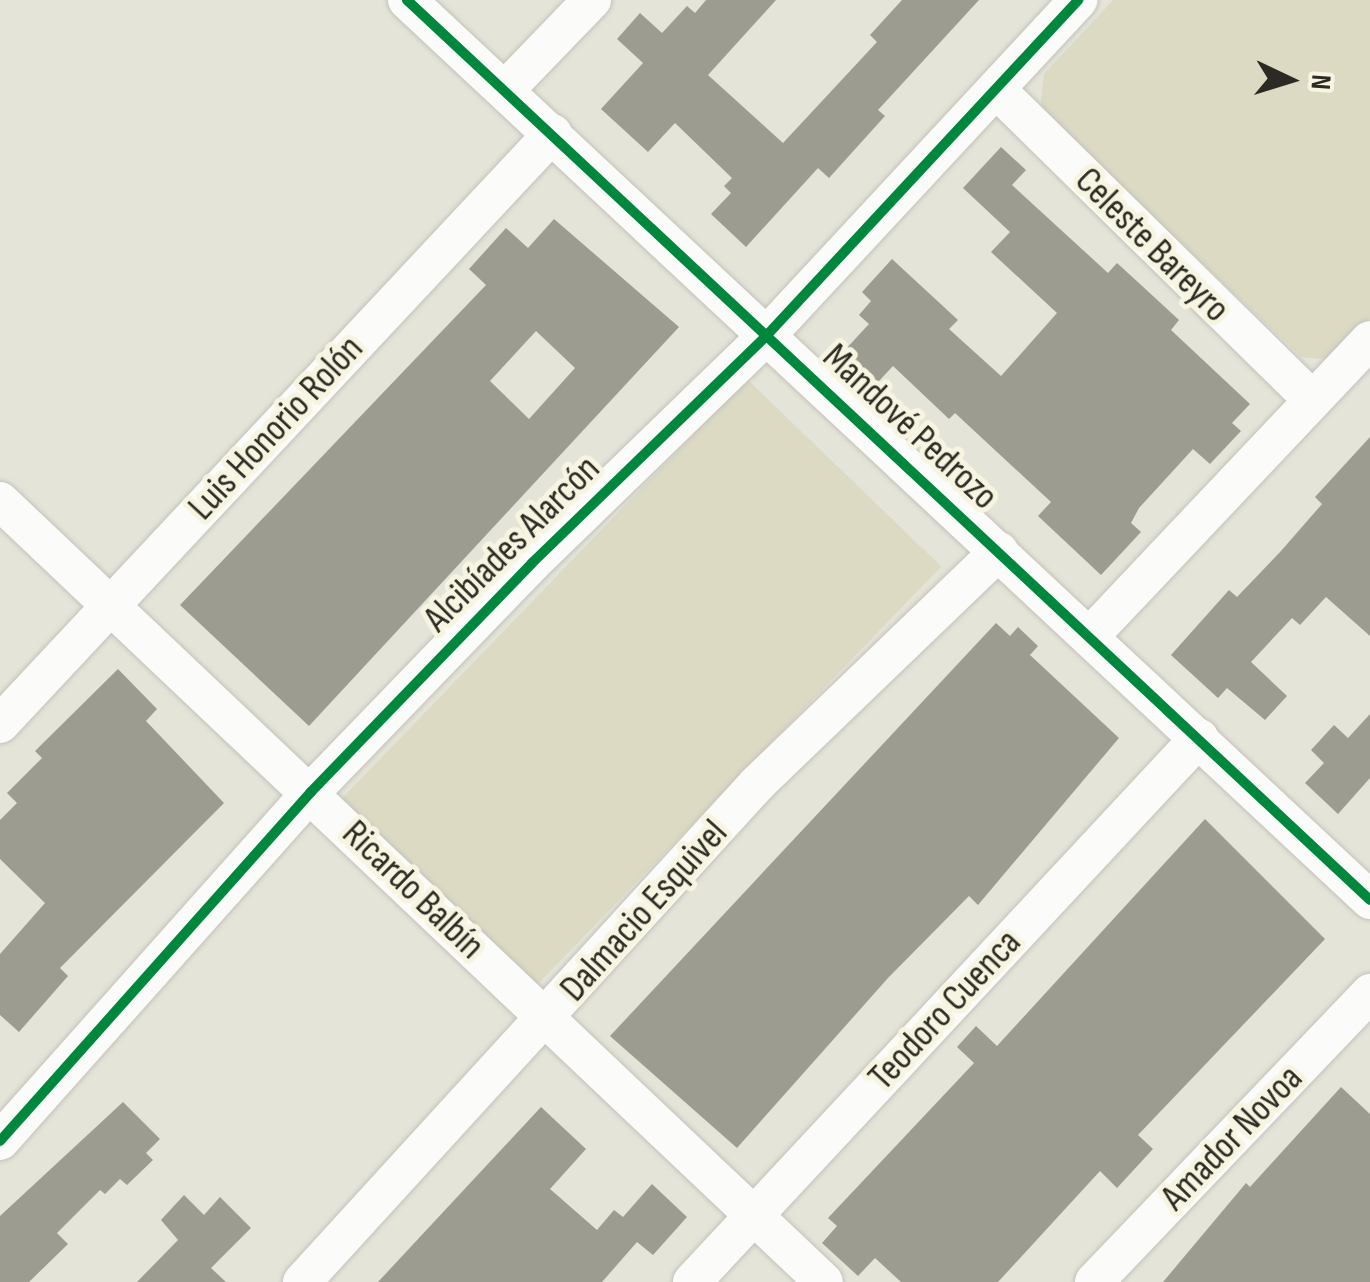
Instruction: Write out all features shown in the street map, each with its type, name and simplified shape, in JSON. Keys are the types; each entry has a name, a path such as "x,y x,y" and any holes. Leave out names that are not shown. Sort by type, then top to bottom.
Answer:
{"street":[{"name":"Mandové Pedrozo","path":"407,0 1369,897"},
{"path":"506,89 592,0"},
{"name":"Alcibíades Alarcón","path":"0,1141 311,792 532,563 768,334 1078,0"},
{"name":"Celeste Bareyro","path":"996,89 1311,399"},
{"name":"Luis Honorio Rolón","path":"0,724 553,133"},
{"path":"1090,636 1370,340"},
{"name":"Ricardo Balbín","path":"0,501 112,602 824,1282"},
{"name":"Dalmacio Esquivel","path":"302,1282 548,1018 758,784 998,551"},
{"name":"Teodoro Cuenca","path":"692,1282 1198,738"},
{"name":"Amador Novoa","path":"1094,1282 1370,993"}],"shaded area":[{"path":"1113,0 1370,0 1370,318 1331,360 1301,357 1040,109 1044,74"},
{"path":"747,379 941,567 534,988 340,801"}],"building":[{"path":"706,0 776,0 708,75 783,143 877,42 870,35 902,0 979,0 878,110 885,116 829,178 818,168 746,247 711,214 731,193 724,186 732,178 675,123 648,152 601,109 643,63 617,39 640,13 662,33 687,6 695,13"},
{"path":"1001,147 1026,170 1012,185 1108,273 1117,263 1140,284 1179,320 1171,330 1250,404 1232,423 1241,431 1210,464 1193,449 1139,508 1131,523 1141,532 1101,575 1038,516 1051,502 955,413 949,419 893,366 878,382 844,351 869,324 859,315 871,301 862,292 892,259 958,320 949,329 1001,376 1057,313 991,252 1010,232 963,188"},
{"path":"554,219 679,327 309,726 180,605 486,285 469,269 506,228 528,248","holes":["536,331 575,368 529,419 490,381"]},
{"path":"1370,437 1370,636 1326,597 1300,625 1292,618 1251,662 1287,696 1265,720 1227,688 1218,698 1171,655 1229,590 1237,597 1281,551 1322,504 1315,497"},
{"path":"996,623 1010,636 1018,627 1038,646 1030,655 1119,738 978,905 969,896 888,978 737,1148 610,1036"},
{"path":"118,669 157,709 146,721 224,803 60,968 68,976 19,1032 0,1015 0,954 45,903 0,859 0,820 17,803 7,793 42,758 35,751"},
{"path":"1370,714 1370,778 1338,814 1305,783 1324,763 1311,750 1334,725 1348,738"},
{"path":"1205,819 1325,939 1138,1135 1153,1149 1117,1188 1100,1171 998,1282 901,1282 875,1258 858,1276 822,1243 837,1226 828,1218 974,1063 957,1047 976,1026 997,1046"},
{"path":"1341,1087 1370,1114 1370,1282 1163,1282 1246,1183 1250,1187"},
{"path":"123,1102 160,1139 146,1153 153,1160 127,1185 120,1179 105,1194 100,1190 57,1233 68,1244 29,1282 0,1282 0,1216"},
{"path":"541,1107 586,1149 550,1189 597,1230 614,1210 623,1217 652,1184 687,1217 653,1255 637,1242 602,1282 378,1282"},
{"path":"184,1195 204,1215 220,1197 251,1228 211,1268 226,1282 137,1282 178,1240 161,1220"}],"cycle path":[{"path":"407,0 1370,900"},
{"path":"0,1141 311,792 532,563 768,334 1078,0"}]}
